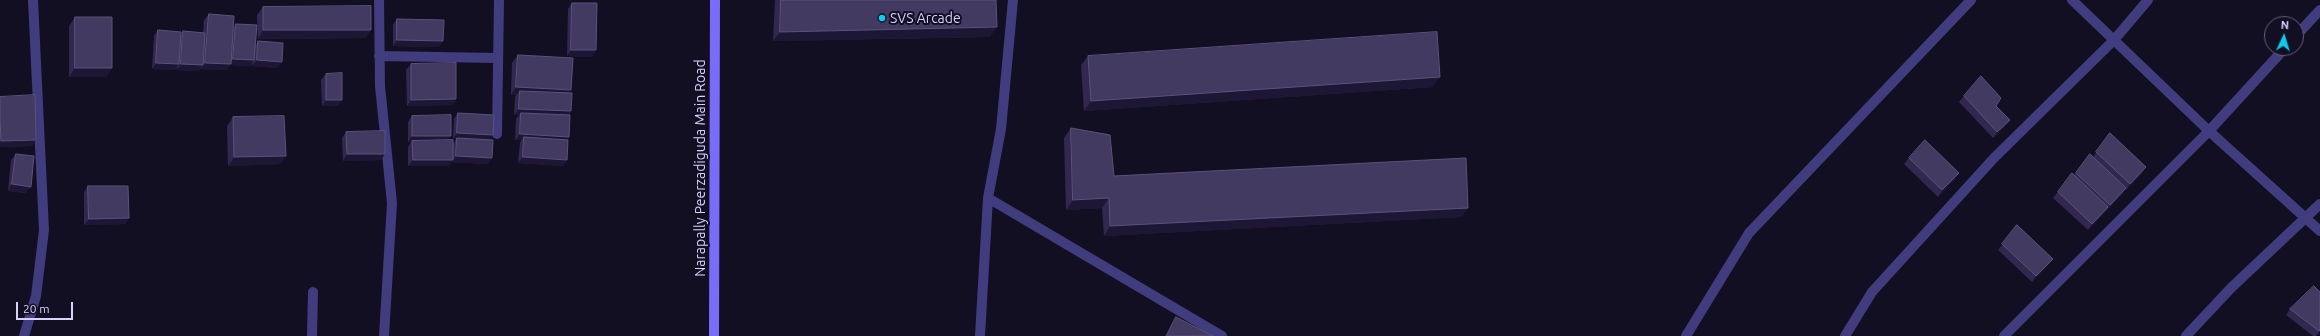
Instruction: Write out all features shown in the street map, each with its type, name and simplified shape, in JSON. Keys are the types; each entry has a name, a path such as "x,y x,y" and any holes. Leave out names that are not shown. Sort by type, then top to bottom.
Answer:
{"street":[{"path":"24,336 36,296 44,230 33,0"},
{"path":"379,0 380,86 392,202 384,336"},
{"path":"497,134 499,0"},
{"name":"Narapally Peerzadiguda Main Road","path":"714,336 715,0"},
{"path":"980,336 988,198 1001,129 1013,0"},
{"path":"1686,336 1749,233 1971,0"},
{"path":"2072,0 2209,131 2320,231"},
{"path":"1845,336 1872,292 1994,158 2114,40 2148,0"},
{"path":"2304,27 2320,10"},
{"path":"379,56 498,58"},
{"path":"2004,336 2209,131 2278,56"},
{"path":"988,198 1221,336"},
{"path":"2186,336 2231,288 2320,204"},
{"path":"312,336 313,292"}],"building":[{"name":"SVS Arcade","path":"781,0 996,0 997,27 780,32"},
{"path":"572,3 597,3 596,50 571,50"},
{"path":"371,6 371,30 263,30 263,7"},
{"path":"209,14 234,16 231,64 205,63"},
{"path":"75,17 112,17 112,68 75,68"},
{"path":"397,19 444,20 443,41 397,40"},
{"path":"236,24 257,25 254,60 233,59"},
{"path":"158,30 181,32 179,64 156,63"},
{"path":"183,31 205,33 203,65 181,64"},
{"path":"1437,32 1440,77 1091,101 1088,56"},
{"path":"258,41 283,43 282,62 257,60"},
{"path":"518,55 573,58 571,90 516,87"},
{"path":"456,63 456,99 411,100 411,64"},
{"path":"342,73 342,100 326,100 326,74"},
{"path":"1981,76 2001,98 1996,106 2010,120 1997,132 1964,96"},
{"path":"520,91 572,93 571,111 519,109"},
{"path":"35,95 36,140 1,141 0,97"},
{"path":"458,113 494,115 493,135 457,133"},
{"path":"521,113 570,115 569,137 520,134"},
{"path":"451,115 451,136 412,136 412,116"},
{"path":"284,116 286,156 234,157 233,117"},
{"path":"1071,128 1110,135 1114,176 1466,158 1468,208 1110,226 1109,198 1073,200"},
{"path":"385,131 385,154 347,154 346,132"},
{"path":"2110,133 2146,167 2130,184 2096,152"},
{"path":"524,137 568,140 567,160 523,157"},
{"path":"457,138 493,140 492,158 456,156"},
{"path":"453,140 453,160 413,160 412,141"},
{"path":"1925,140 1959,173 1942,190 1909,158"},
{"path":"16,154 34,156 31,187 12,184"},
{"path":"2090,154 2126,188 2110,205 2076,173"},
{"path":"2072,173 2108,207 2092,224 2058,192"},
{"path":"88,186 128,186 129,218 89,219"},
{"path":"2017,225 2053,259 2036,276 2002,244"},
{"path":"2314,286 2320,292 2319,331 2290,309"},
{"path":"1176,317 1213,336 1167,336"}],"place":[{"name":"SVS Arcade","path":"882,18"}]}
